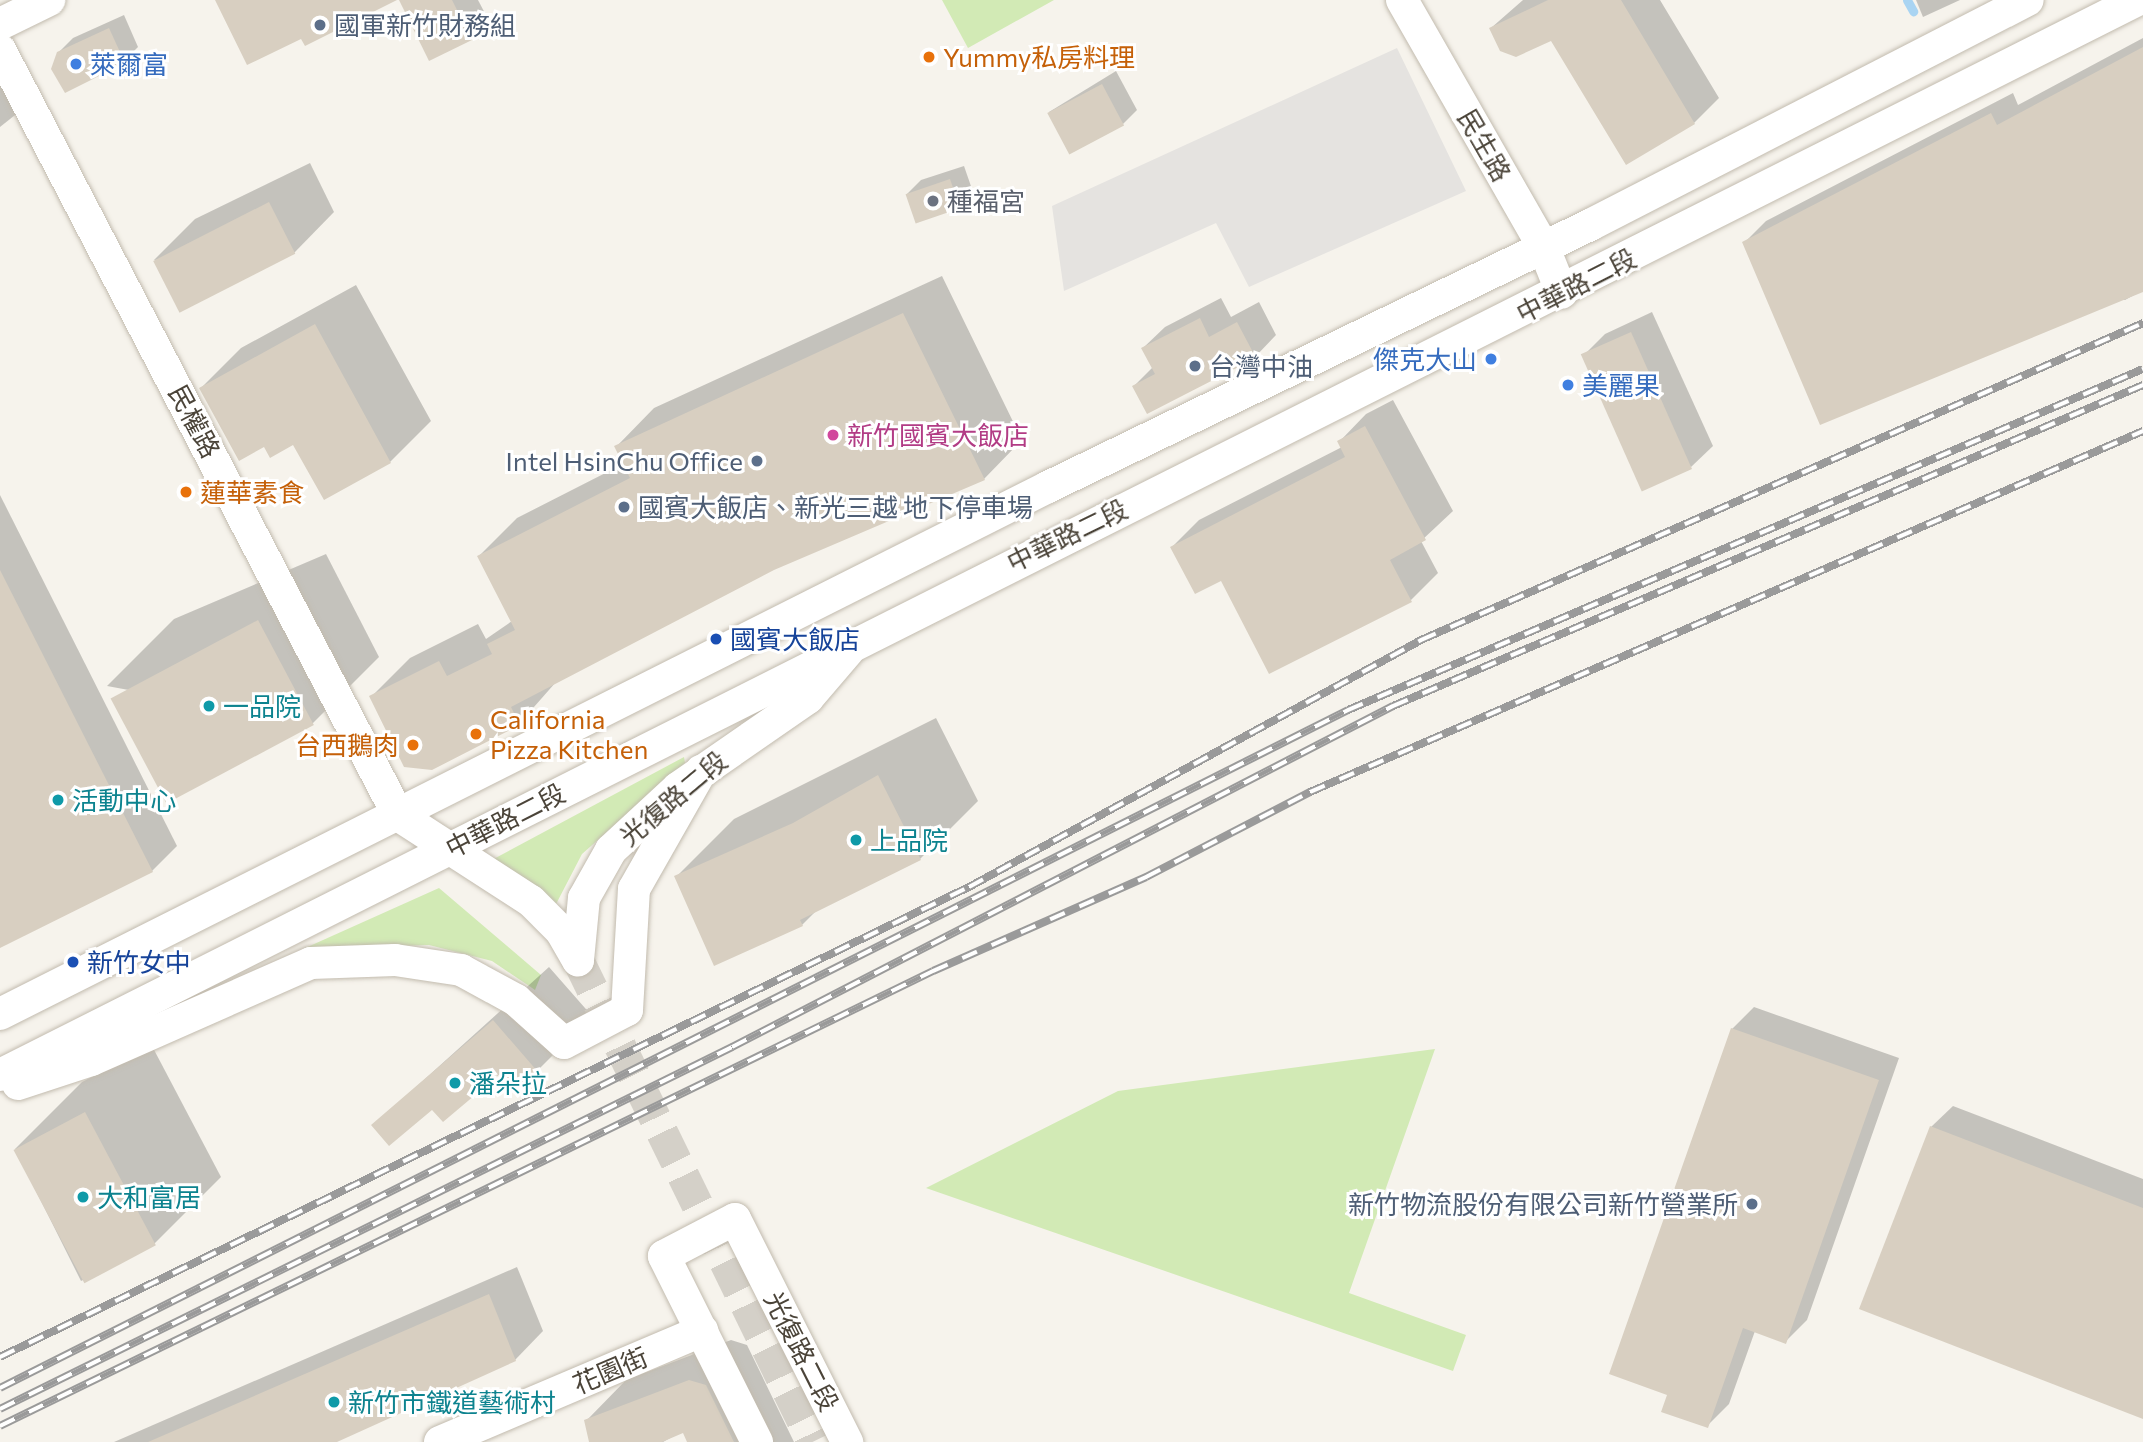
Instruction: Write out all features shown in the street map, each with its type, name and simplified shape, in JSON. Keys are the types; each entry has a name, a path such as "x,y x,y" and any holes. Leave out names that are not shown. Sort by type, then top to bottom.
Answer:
{"street":[{"path":"0,24 49,0"},
{"name":"民生路","path":"1402,0 1544,248 1562,293"},
{"name":"中華路二段","path":"0,1014 1048,486 1544,248 2027,0"},
{"name":"中華路二段","path":"0,1075 448,850 860,638 1562,293 2137,0"},
{"name":"民權路","path":"0,50 398,815 448,850"},
{"name":"光復路二段","path":"448,850 531,901 578,960 584,898 611,850 701,772 808,698 860,638"},
{"path":"0,1090 91,1060 311,963 395,961 461,970 516,1000 564,1043 627,1010 634,888 701,772"},
{"name":"光復路二段","path":"757,1442 664,1256 735,1219 847,1442"},
{"name":"花園街","path":"440,1442 702,1331"}],"green space":[{"path":"942,0 1054,0 968,48"},
{"path":"684,757 685,763 582,854 554,908 488,862"},
{"path":"439,888 541,975 535,990 492,961 429,945 303,949"},
{"path":"1435,1049 1349,1293 1466,1335 1453,1371 926,1188 1118,1091"}],"shaded area":[{"path":"1397,48 1466,191 1249,287 1216,223 1064,291 1052,206"}],"building":[{"path":"215,0 397,0 305,46 301,39 247,65"},
{"path":"399,0 452,0 472,40 429,61"},
{"path":"1548,0 1621,0 1695,124 1626,165 1551,41 1516,57 1500,51 1489,28"},
{"path":"109,28 125,63 65,93 51,69 57,52"},
{"path":"2143,47 2143,292 1820,425 1742,242 1991,113 1997,125"},
{"path":"1102,84 1124,125 1069,155 1047,113"},
{"name":"種福宮","path":"950,179 960,208 916,224 906,194"},
{"path":"269,202 295,254 180,313 153,261"},
{"path":"903,313 985,480 774,570 511,707 520,725 432,770 404,767 369,696 439,661 447,676 492,654 487,644 515,630 477,556 630,478 614,446"},
{"name":"台灣中油","path":"1200,318 1209,337 1237,322 1256,358 1147,414 1132,386 1155,374 1141,348"},
{"path":"315,324 391,463 324,500 293,445 270,458 264,447 239,461 199,388"},
{"path":"1631,332 1692,469 1642,491 1581,354"},
{"path":"1365,426 1426,540 1390,560 1412,602 1269,674 1221,581 1195,594 1170,547 1345,457 1337,441"},
{"name":"活動中心","path":"0,570 153,872 0,948"},
{"name":"一品院","path":"258,620 314,725 166,803 111,698"},
{"path":"878,775 921,860 800,920 803,926 714,966 674,876 793,823"},
{"name":"潘朵拉","path":"493,1020 538,1072 515,1091 500,1074 443,1122 432,1110 389,1146 371,1125"},
{"name":"新竹物流股份有限公司新竹營業所","path":"1731,1028 1879,1080 1786,1344 1743,1328 1708,1428 1661,1412 1667,1395 1609,1374"},
{"name":"大和富居","path":"85,1112 156,1245 84,1283 13,1150"},
{"path":"1930,1126 2143,1208 2143,1419 1859,1309"},
{"name":"新竹市鐵道藝術村","path":"489,1294 516,1361 337,1442 148,1442"},
{"path":"689,1380 706,1385 734,1442 687,1442 683,1433 662,1442 589,1442 584,1420"}],"waterway":[{"path":"1907,0 1913,11"}],"tunnel":[{"path":"578,960 813,1442"}],"railway":[{"path":"0,1357 969,887 1421,640 2143,323"},
{"path":"0,1388 1348,710 2143,369"},
{"path":"0,1409 732,1047 1393,706 2143,385"},
{"path":"0,1426 933,971 1146,877 1310,792 2143,431"}],"place":[{"name":"國軍新竹財務組","path":"320,25"},
{"name":"Yummy私房料理","path":"929,57"},
{"name":"萊爾富","path":"76,64"},
{"name":"種福宮","path":"933,201"},
{"name":"傑克大山","path":"1491,359"},
{"name":"台灣中油","path":"1195,366"},
{"name":"美麗果","path":"1568,385"},
{"name":"新竹國賓大飯店","path":"833,435"},
{"name":"Intel HsinChu Office","path":"757,461"},
{"name":"蓮華素食","path":"186,492"},
{"name":"國賓大飯店、新光三越 地下停車場","path":"624,507"},
{"name":"國賓大飯店","path":"716,639"},
{"name":"一品院","path":"209,706"},
{"name":"California Pizza Kitchen","path":"476,734"},
{"name":"台西鵝肉","path":"413,745"},
{"name":"活動中心","path":"58,800"},
{"name":"上品院","path":"856,840"},
{"name":"新竹女中","path":"73,962"},
{"name":"潘朵拉","path":"455,1083"},
{"name":"大和富居","path":"83,1197"},
{"name":"新竹物流股份有限公司新竹營業所","path":"1752,1204"},
{"name":"新竹市鐵道藝術村","path":"334,1402"}]}
